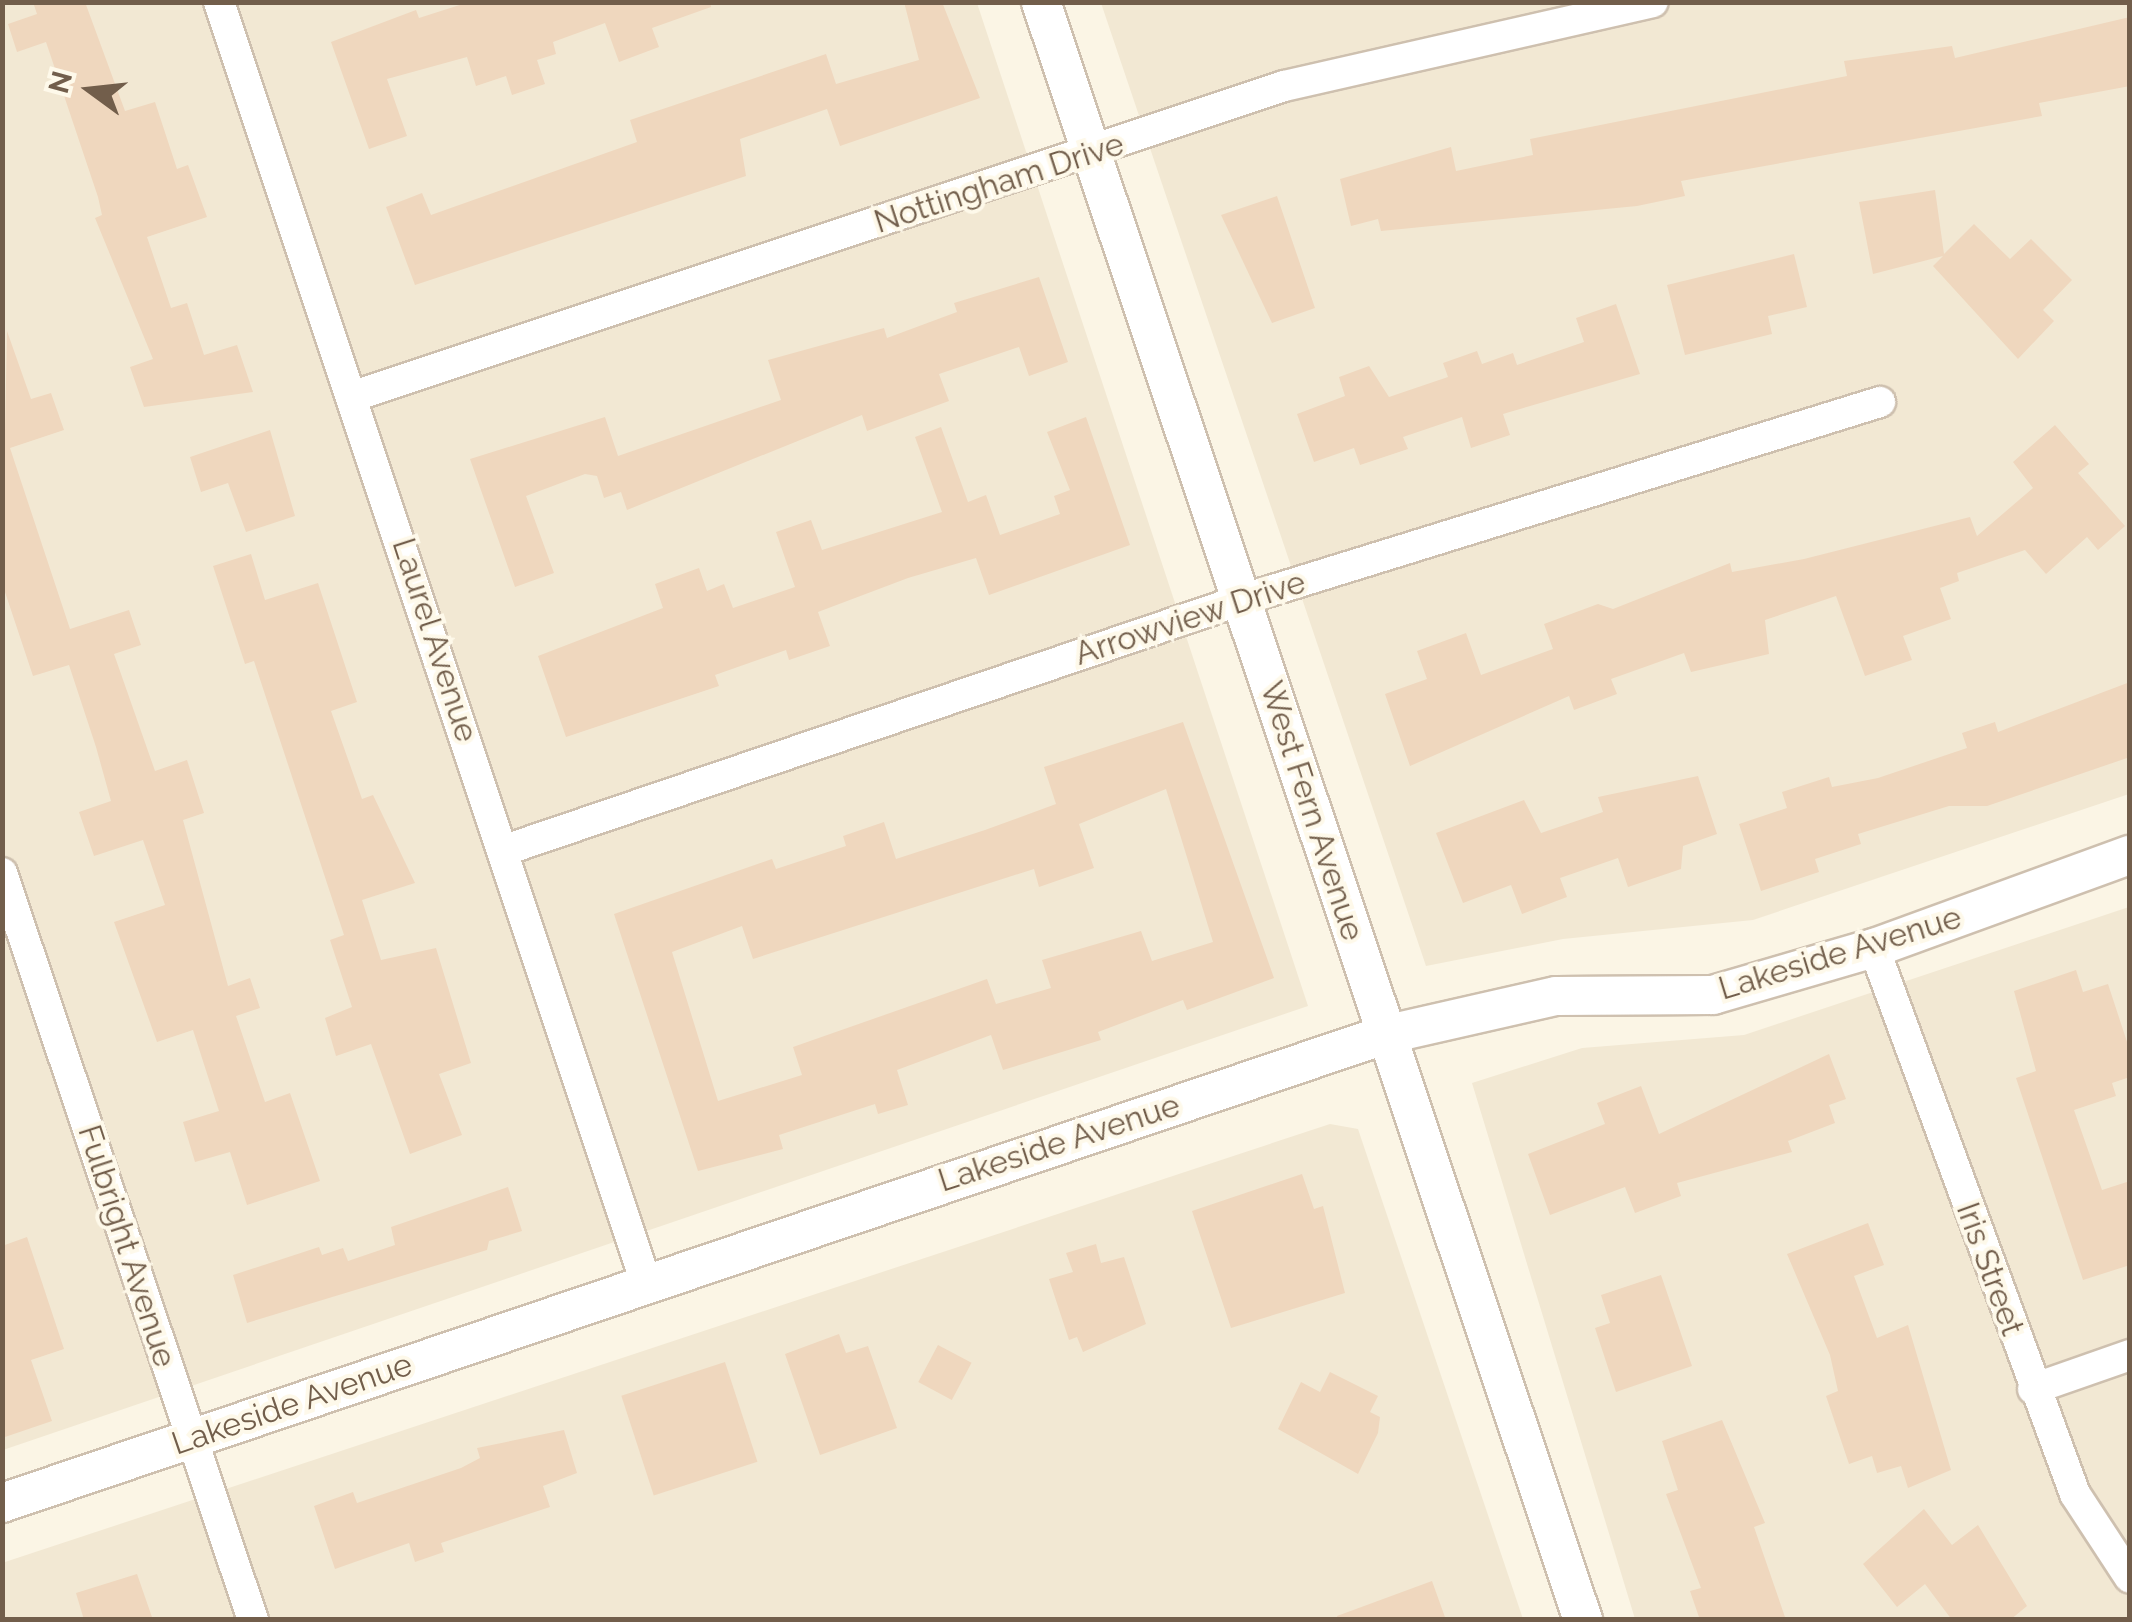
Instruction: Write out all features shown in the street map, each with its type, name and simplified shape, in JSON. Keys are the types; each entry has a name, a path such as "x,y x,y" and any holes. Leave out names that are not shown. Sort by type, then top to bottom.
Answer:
{"street":[{"name":"Laurel Avenue","path":"219,2 354,396 645,1280"},
{"name":"West Fern Avenue","path":"1042,2 1088,154 1244,599 1384,1035 1583,1620"},
{"name":"Nottingham Drive","path":"354,396 1284,86 1653,2"},
{"name":"Arrowview Drive","path":"505,850 1244,599 1880,402"},
{"name":"Lakeside Avenue","path":"2,1503 645,1280 1384,1035 1556,996 1712,994 1874,948 2130,855"},
{"name":"Fulbright Avenue","path":"2,873 253,1620"},
{"name":"Iris Street","path":"1874,948 2075,1494 2130,1578"},
{"path":"2033,1388 2130,1355"}],"shaded area":[{"path":"2,3 977,3 1308,1006 3,1450"},
{"path":"1101,3 2129,3 2129,794 1753,920 1563,939 1426,966"},
{"path":"2129,907 2129,1619 1635,1619 1472,1083 1582,1048 1744,1035"},
{"path":"1330,1124 1358,1129 1523,1619 3,1620 2,1563"}],"building":[{"path":"33,2 85,2 125,111 155,102 177,169 188,165 207,217 147,237 171,308 187,303 204,355 237,345 253,392 144,407 130,367 153,359 95,218 102,215 98,197 46,42 17,52 8,24 37,14"},
{"path":"469,2 710,2 711,7 652,28 659,47 619,62 605,23 553,42 556,54 537,60 545,84 512,95 506,76 476,86 467,57 387,79 407,136 369,149 331,42 416,10 419,18"},
{"path":"904,2 942,2 980,98 840,146 827,109 740,139 746,176 415,285 386,207 422,193 431,215 637,142 630,120 826,54 836,84 919,60"},
{"path":"2130,17 2130,86 2039,103 2042,116 1681,181 1685,196 1637,206 1381,231 1378,219 1351,226 1340,179 1451,147 1456,171 1533,155 1530,139 1847,76 1844,61 1952,46 1955,58"},
{"path":"1935,190 1944,254 1974,224 2010,259 2031,239 2072,280 2043,310 2054,321 2018,359 1933,266 1943,256 1873,274 1859,202"},
{"path":"1277,196 1315,308 1272,323 1221,215"},
{"path":"1794,254 1807,307 1768,316 1772,334 1685,355 1667,285"},
{"path":"1039,277 1068,362 1029,376 1019,347 939,374 949,401 867,431 862,415 627,510 621,492 604,498 597,476 585,474 526,496 554,573 515,587 470,459 605,417 618,456 781,400 768,360 884,328 887,338 957,312 954,303"},
{"path":"1616,304 1640,374 1503,414 1510,435 1471,448 1462,417 1403,437 1408,449 1360,465 1354,448 1314,462 1297,414 1345,396 1339,377 1369,366 1389,397 1448,377 1443,363 1477,351 1482,364 1513,353 1517,365 1584,342 1576,318"},
{"path":"7,331 31,399 51,393 64,430 10,448 70,629 129,610 141,645 114,654 155,771 187,760 204,813 183,820 228,986 250,978 260,1008 236,1016 265,1102 290,1093 320,1181 247,1205 230,1152 195,1162 183,1122 219,1111 193,1030 157,1042 114,922 165,905 143,840 94,856 79,812 111,801 69,665 33,676 2,583"},
{"path":"1086,417 1130,545 989,595 976,558 908,578 818,612 830,646 789,660 786,650 715,675 719,686 566,737 538,656 663,608 655,584 699,568 707,591 724,584 733,608 795,587 776,532 811,520 822,550 942,512 915,437 941,427 968,502 986,495 1000,535 1060,514 1054,496 1070,490 1047,432"},
{"path":"2055,425 2089,464 2078,473 2125,526 2098,550 2087,537 2046,574 2025,550 1957,573 1959,581 1940,588 1951,619 1903,636 1912,660 1865,676 1836,596 1765,620 1769,654 1691,672 1684,653 1611,679 1617,694 1574,710 1569,696 1410,766 1385,694 1427,679 1417,651 1466,633 1481,675 1553,649 1544,624 1598,604 1613,609 1730,563 1732,572 1804,559 1970,517 1977,536 2033,488 2013,462"},
{"path":"270,430 295,516 246,532 228,483 201,492 190,457"},
{"path":"251,554 265,600 318,583 357,702 331,711 362,799 373,795 415,883 362,900 381,960 436,948 471,1063 439,1074 462,1135 410,1154 371,1044 336,1056 325,1018 352,1007 330,940 344,935 254,661 245,664 213,566"},
{"path":"2130,682 2130,757 1987,806 1949,806 1858,834 1861,844 1815,859 1819,872 1761,891 1739,824 1787,808 1782,792 1829,777 1832,787 1878,778 1967,748 1962,733 1995,722 1998,732"},
{"path":"1183,722 1274,978 1187,1010 1183,1000 1098,1032 1101,1040 1003,1070 991,1035 897,1070 908,1105 878,1114 875,1104 779,1135 783,1149 698,1171 614,914 772,859 776,869 846,846 843,836 884,822 896,859 985,830 1056,804 1044,767","holes":["1166,789 1213,942 1152,961 1141,931 1042,960 1051,988 996,1004 987,979 793,1047 802,1075 718,1101 672,952 742,926 753,959 1034,869 1039,887 1094,868 1079,824"]},
{"path":"1698,776 1717,834 1683,846 1681,869 1628,887 1618,858 1560,878 1567,897 1522,914 1511,885 1463,903 1436,833 1524,800 1541,833 1603,812 1598,797"},
{"path":"2076,970 2083,992 2108,984 2130,1051 2130,1077 2112,1083 2116,1096 2074,1110 2102,1190 2130,1181 2130,1265 2083,1280 2016,1078 2036,1071 2014,991"},
{"path":"1829,1054 1846,1099 1829,1105 1835,1123 1788,1141 1792,1152 1677,1183 1681,1196 1635,1213 1625,1187 1550,1215 1528,1154 1605,1124 1597,1103 1641,1086 1659,1134"},
{"path":"1302,1174 1314,1209 1323,1206 1345,1293 1231,1328 1192,1211"},
{"path":"508,1187 522,1231 489,1241 487,1250 247,1323 233,1275 319,1247 322,1255 343,1248 348,1261 395,1245 391,1227"},
{"path":"1868,1223 1884,1265 1854,1276 1877,1338 1908,1325 1951,1470 1908,1488 1901,1466 1877,1473 1872,1456 1849,1464 1826,1396 1838,1391 1830,1355 1787,1254"},
{"path":"27,1237 64,1349 31,1360 52,1421 2,1438 2,1246"},
{"path":"1096,1244 1101,1263 1124,1257 1146,1324 1083,1352 1077,1337 1069,1340 1049,1279 1073,1272 1066,1253"},
{"path":"1661,1275 1692,1366 1616,1392 1595,1328 1610,1323 1601,1295"},
{"path":"839,1334 846,1353 868,1346 897,1428 820,1455 785,1354"},
{"path":"938,1345 972,1363 952,1400 918,1382"},
{"path":"725,1362 757,1462 654,1496 621,1396"},
{"path":"1330,1372 1378,1396 1370,1412 1380,1417 1378,1433 1358,1474 1278,1429 1301,1382 1320,1392"},
{"path":"1722,1420 1765,1523 1754,1527 1786,1620 1700,1620 1690,1591 1701,1588 1666,1494 1678,1490 1662,1441"},
{"path":"564,1430 577,1473 543,1486 550,1507 441,1543 444,1552 415,1562 409,1543 335,1569 314,1506 353,1492 357,1503 461,1468 480,1458 477,1448"},
{"path":"1924,1509 1952,1545 1978,1525 2027,1606 2010,1620 1952,1620 1925,1584 1897,1607 1863,1564"},
{"path":"137,1574 153,1620 84,1620 76,1593"},
{"path":"1432,1581 1446,1620 1338,1620 1337,1616"}]}
